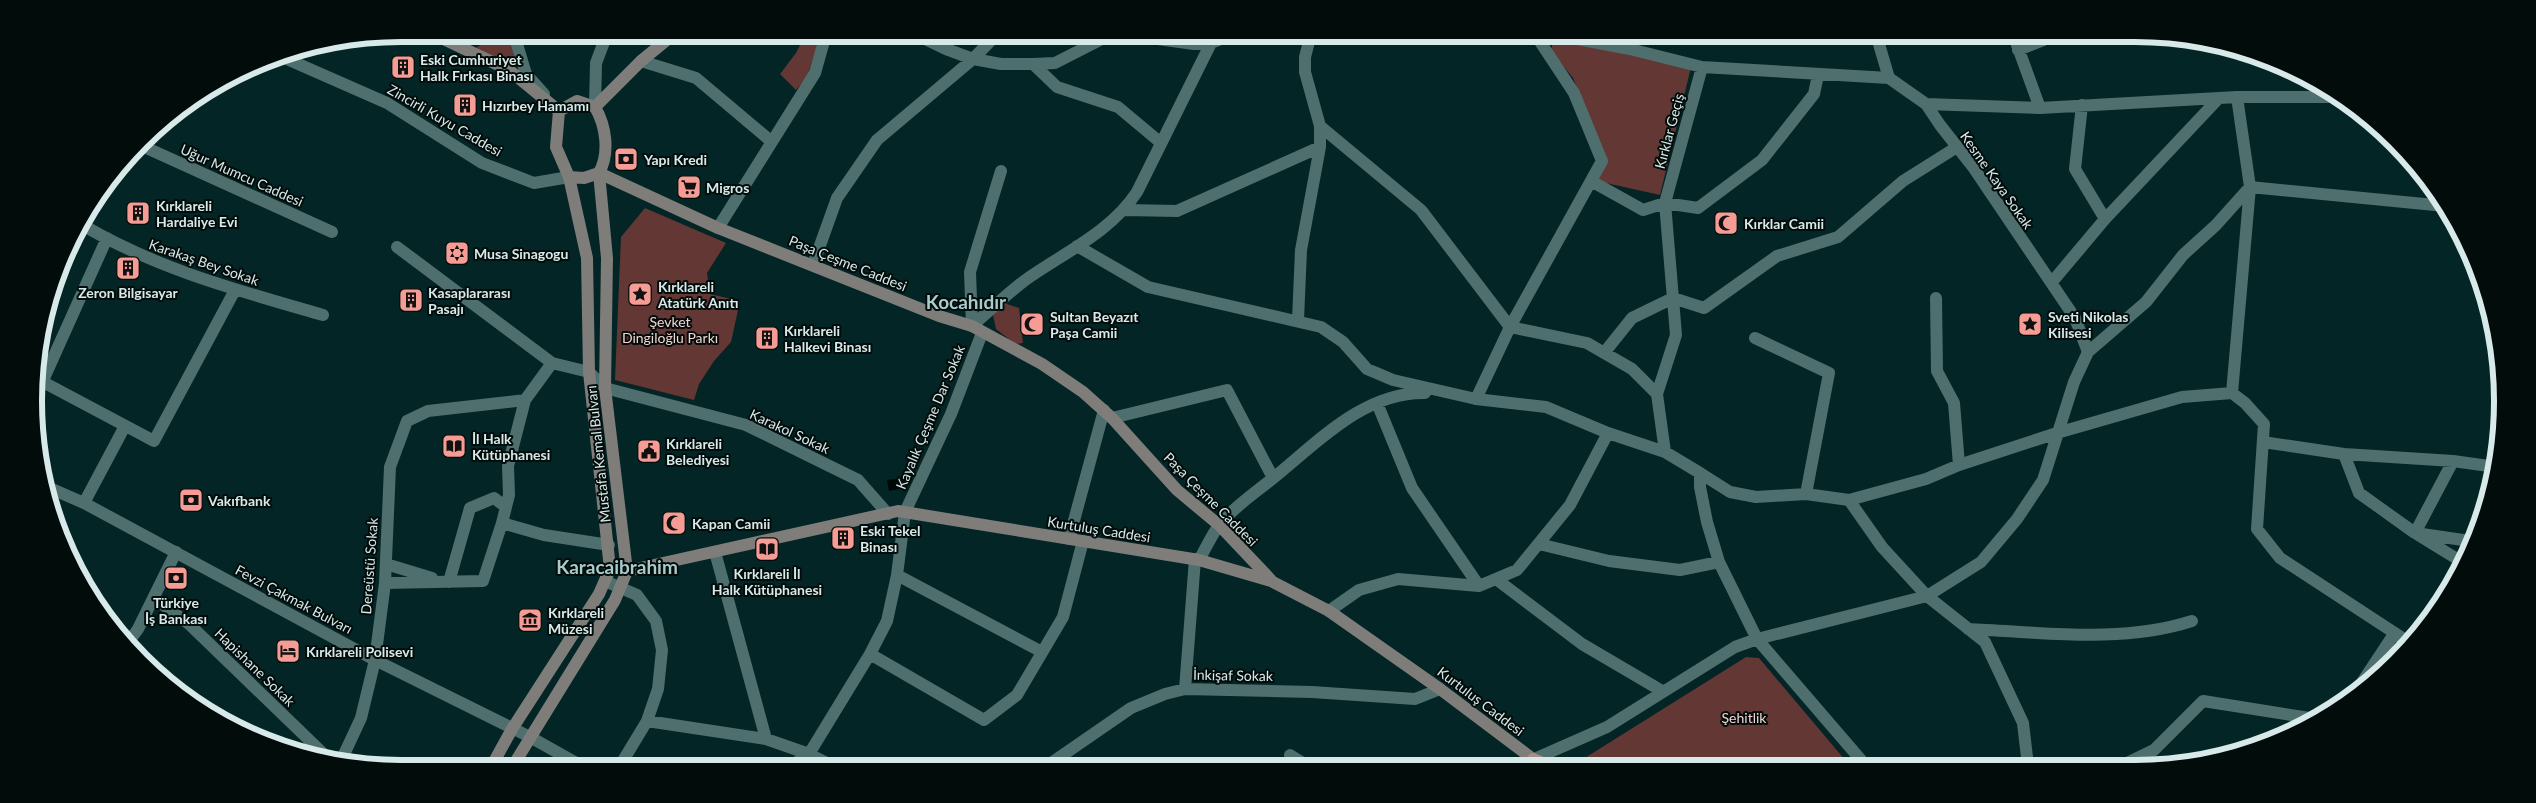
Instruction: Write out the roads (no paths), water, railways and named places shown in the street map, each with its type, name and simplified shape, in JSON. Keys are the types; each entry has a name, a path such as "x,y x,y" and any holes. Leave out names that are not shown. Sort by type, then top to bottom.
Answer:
{"main road":[{"path":"450,42 510,70 559,111 577,101 595,107 641,61 664,42"},
{"name":"Mustafa Kemal Bulvarı","path":"516,760 616,600 627,571 604,388 607,258 598,173 605,162 605,151 601,118 595,107"},
{"name":"Mustafa Kemal Bulvarı","path":"559,111 556,147 569,177 587,258 589,372 609,545 607,575"},
{"name":"Zincirli Kuyu Caddesi","path":"569,177 584,178 598,173"},
{"name":"Paşa Çeşme Caddesi","path":"598,173 718,228 939,316 977,329 1042,364 1108,414 1177,490 1219,525 1271,581"},
{"name":"Kurtuluş Caddesi","path":"607,575 888,514 905,512 1197,560 1271,581 1329,611 1440,689 1534,760"},
{"path":"495,760 512,729 599,594 607,575"}],"street":[{"path":"516,42 526,74 559,111"},
{"path":"595,107 596,63 604,42"},
{"path":"718,228 815,73 824,42"},
{"path":"932,42 973,59 1001,64 1055,63 1091,42"},
{"path":"813,265 836,198 877,140 973,59 990,42"},
{"path":"977,329 1023,282 1077,246 1125,210 1137,192 1211,43 1195,42"},
{"path":"1298,320 1301,250 1320,147 1320,126 1305,72 1305,57 1309,42"},
{"path":"1476,399 1510,327 1602,161 1574,93 1540,42"},
{"path":"1609,42 1702,67 1889,78 1878,42"},
{"path":"2016,42 2040,108"},
{"path":"2018,50 2038,42"},
{"name":"Zincirli Kuyu Caddesi","path":"291,61 387,103 482,162 534,183 569,177"},
{"path":"641,61 696,78 772,142"},
{"path":"1033,64 1057,87 1118,107 1161,143"},
{"name":"Kırklar Geçiş","path":"1665,203 1702,67"},
{"path":"1591,181 1644,210 1665,203 1698,208 1762,160 1814,94 1818,75"},
{"name":"Kesme Kaya Sokak","path":"1889,78 1926,104 2038,266 2052,282 2075,318 2088,352"},
{"path":"1926,104 2040,108 2219,98 2324,97"},
{"path":"2052,282 2105,219 2219,98"},
{"path":"2232,393 2250,188 2237,98"},
{"path":"2082,105 2075,168 2105,219"},
{"path":"1320,126 1421,210 1510,327 1587,343 1632,369 1657,394"},
{"name":"Uğur Mumcu Caddesi","path":"150,146 332,232"},
{"path":"1125,210 1178,211 1320,147"},
{"path":"1604,353 1632,318 1673,298 1704,308 1777,256 1838,237 1903,181 1957,147"},
{"path":"977,329 970,272 1001,171"},
{"path":"2250,188 2435,205"},
{"path":"1544,760 1607,726 1735,647 1757,639 1927,596 1981,562 2017,519 2043,480 2074,382 2088,352 2146,302 2183,254 2216,225 2250,188"},
{"path":"1665,203 1676,335 1657,394 1665,452"},
{"name":"Karakaş Bey Sokak","path":"88,228 146,258 235,290 323,315"},
{"path":"107,238 43,382 154,441 235,290"},
{"path":"1077,246 1148,287 1298,320 1321,327 1343,342 1367,369 1393,380 1476,399 1546,407 1608,433 1665,452 1730,492 1756,497 1806,494 1849,500 1926,479 1959,465 2057,433 2182,397 2232,393 2245,403 2264,424 2258,529 2280,558 2403,639"},
{"path":"397,247 552,363 589,372 604,388"},
{"path":"1936,298 1937,370 1954,403 1959,465"},
{"name":"Kayalık Çeşme Dar Sokak","path":"809,754 870,654 887,620 897,575 905,512 951,414 977,329"},
{"path":"1755,338 1829,374 1806,494"},
{"path":"385,583 483,581 509,495 508,466 525,400 552,363"},
{"name":"Karakol Sokak","path":"604,388 746,425 858,480 888,514"},
{"path":"1069,539 1108,414 1227,390 1273,478"},
{"path":"1185,689 1197,560 1219,525 1245,500 1313,443 1355,414 1377,403 1408,392 1444,393"},
{"name":"Dereüstü Sokak","path":"343,756 361,718 374,660 385,583 390,467 407,421 428,411 525,400"},
{"path":"1377,403 1412,488 1479,586"},
{"path":"84,503 125,426"},
{"path":"1329,611 1358,590 1398,579 1479,586 1517,570 1570,505 1608,433"},
{"path":"2263,442 2344,454 2453,461 2488,466"},
{"path":"2344,454 2359,493 2415,533 2457,559"},
{"path":"2415,533 2453,461"},
{"path":"1700,473 1700,487 1706,522 1719,562 1757,639 1861,760"},
{"name":"Fevzi Çakmak Bulvarı","path":"54,490 84,503 374,660 530,737 571,760"},
{"path":"449,582 470,508 494,498 506,507"},
{"path":"1849,500 1882,547 1927,596 1985,642 2023,723 2027,760"},
{"path":"502,523 544,535 609,545"},
{"path":"2415,533 2465,540"},
{"path":"870,654 984,720 1017,695 1063,617 1083,541"},
{"path":"1539,544 1609,561 1680,570 1719,562"},
{"path":"132,638 138,629 176,552"},
{"path":"715,552 766,738"},
{"path":"386,564 449,582"},
{"path":"607,575 620,588 637,595 656,621 662,650 658,689 647,721 623,760"},
{"path":"897,575 1042,652"},
{"path":"1496,579 1582,644 1662,691"},
{"name":"Hapishane Sokak","path":"154,598 189,624 321,751"},
{"path":"1968,629 2101,635 2164,630 2192,621"},
{"path":"2368,674 2394,634"},
{"name":"İnkişaf Sokak","path":"1056,760 1131,708 1165,694 1185,689 1312,692 1416,699 1440,689"},
{"path":"2133,760 2154,750 2203,701 2306,716"},
{"path":"647,721 766,738 821,760"},
{"path":"799,760 809,754"},
{"path":"1290,755 1298,760"}],"place":[{"name":"Eski Cumhuriyet Halk Fırkası Binası","path":"403,67"},
{"name":"Hızırbey Hamamı","path":"465,105"},
{"name":"Yapı Kredi","path":"626,159"},
{"name":"Migros","path":"689,187"},
{"name":"Kırklareli Hardaliye Evi","path":"138,213"},
{"name":"Kırklar Camii","path":"1726,223"},
{"name":"Musa Sinagogu","path":"457,253"},
{"name":"Zeron Bilgisayar","path":"128,268"},
{"name":"Kırklareli Atatürk Anıtı","path":"640,294"},
{"name":"Kasaplararası Pasajı","path":"411,300"},
{"name":"Sultan Beyazıt Paşa Camii","path":"1032,324"},
{"name":"Sveti Nikolas Kilisesi","path":"2030,324"},
{"name":"Kırklareli Halkevi Binası","path":"767,338"},
{"name":"İl Halk Kütüphanesi","path":"454,446"},
{"name":"Kırklareli Belediyesi","path":"649,451"},
{"name":"Vakıfbank","path":"191,500"},
{"name":"Kapan Camii","path":"674,523"},
{"name":"Eski Tekel Binası","path":"843,538"},
{"name":"Kırklareli İl Halk Kütüphanesi","path":"767,549"},
{"name":"Türkiye İş Bankası","path":"176,578"},
{"name":"Kırklareli Müzesi","path":"530,620"},
{"name":"Kırklareli Polisevi","path":"288,651"}],"district":[{"name":"Kocahıdır","path":"966,301"},
{"name":"Karacaibrahim","path":"617,566"}],"park label":[{"name":"Şevket Dingiloğlu Parkı","path":"670,330"},
{"name":"Şehitlik","path":"1744,717"}]}
